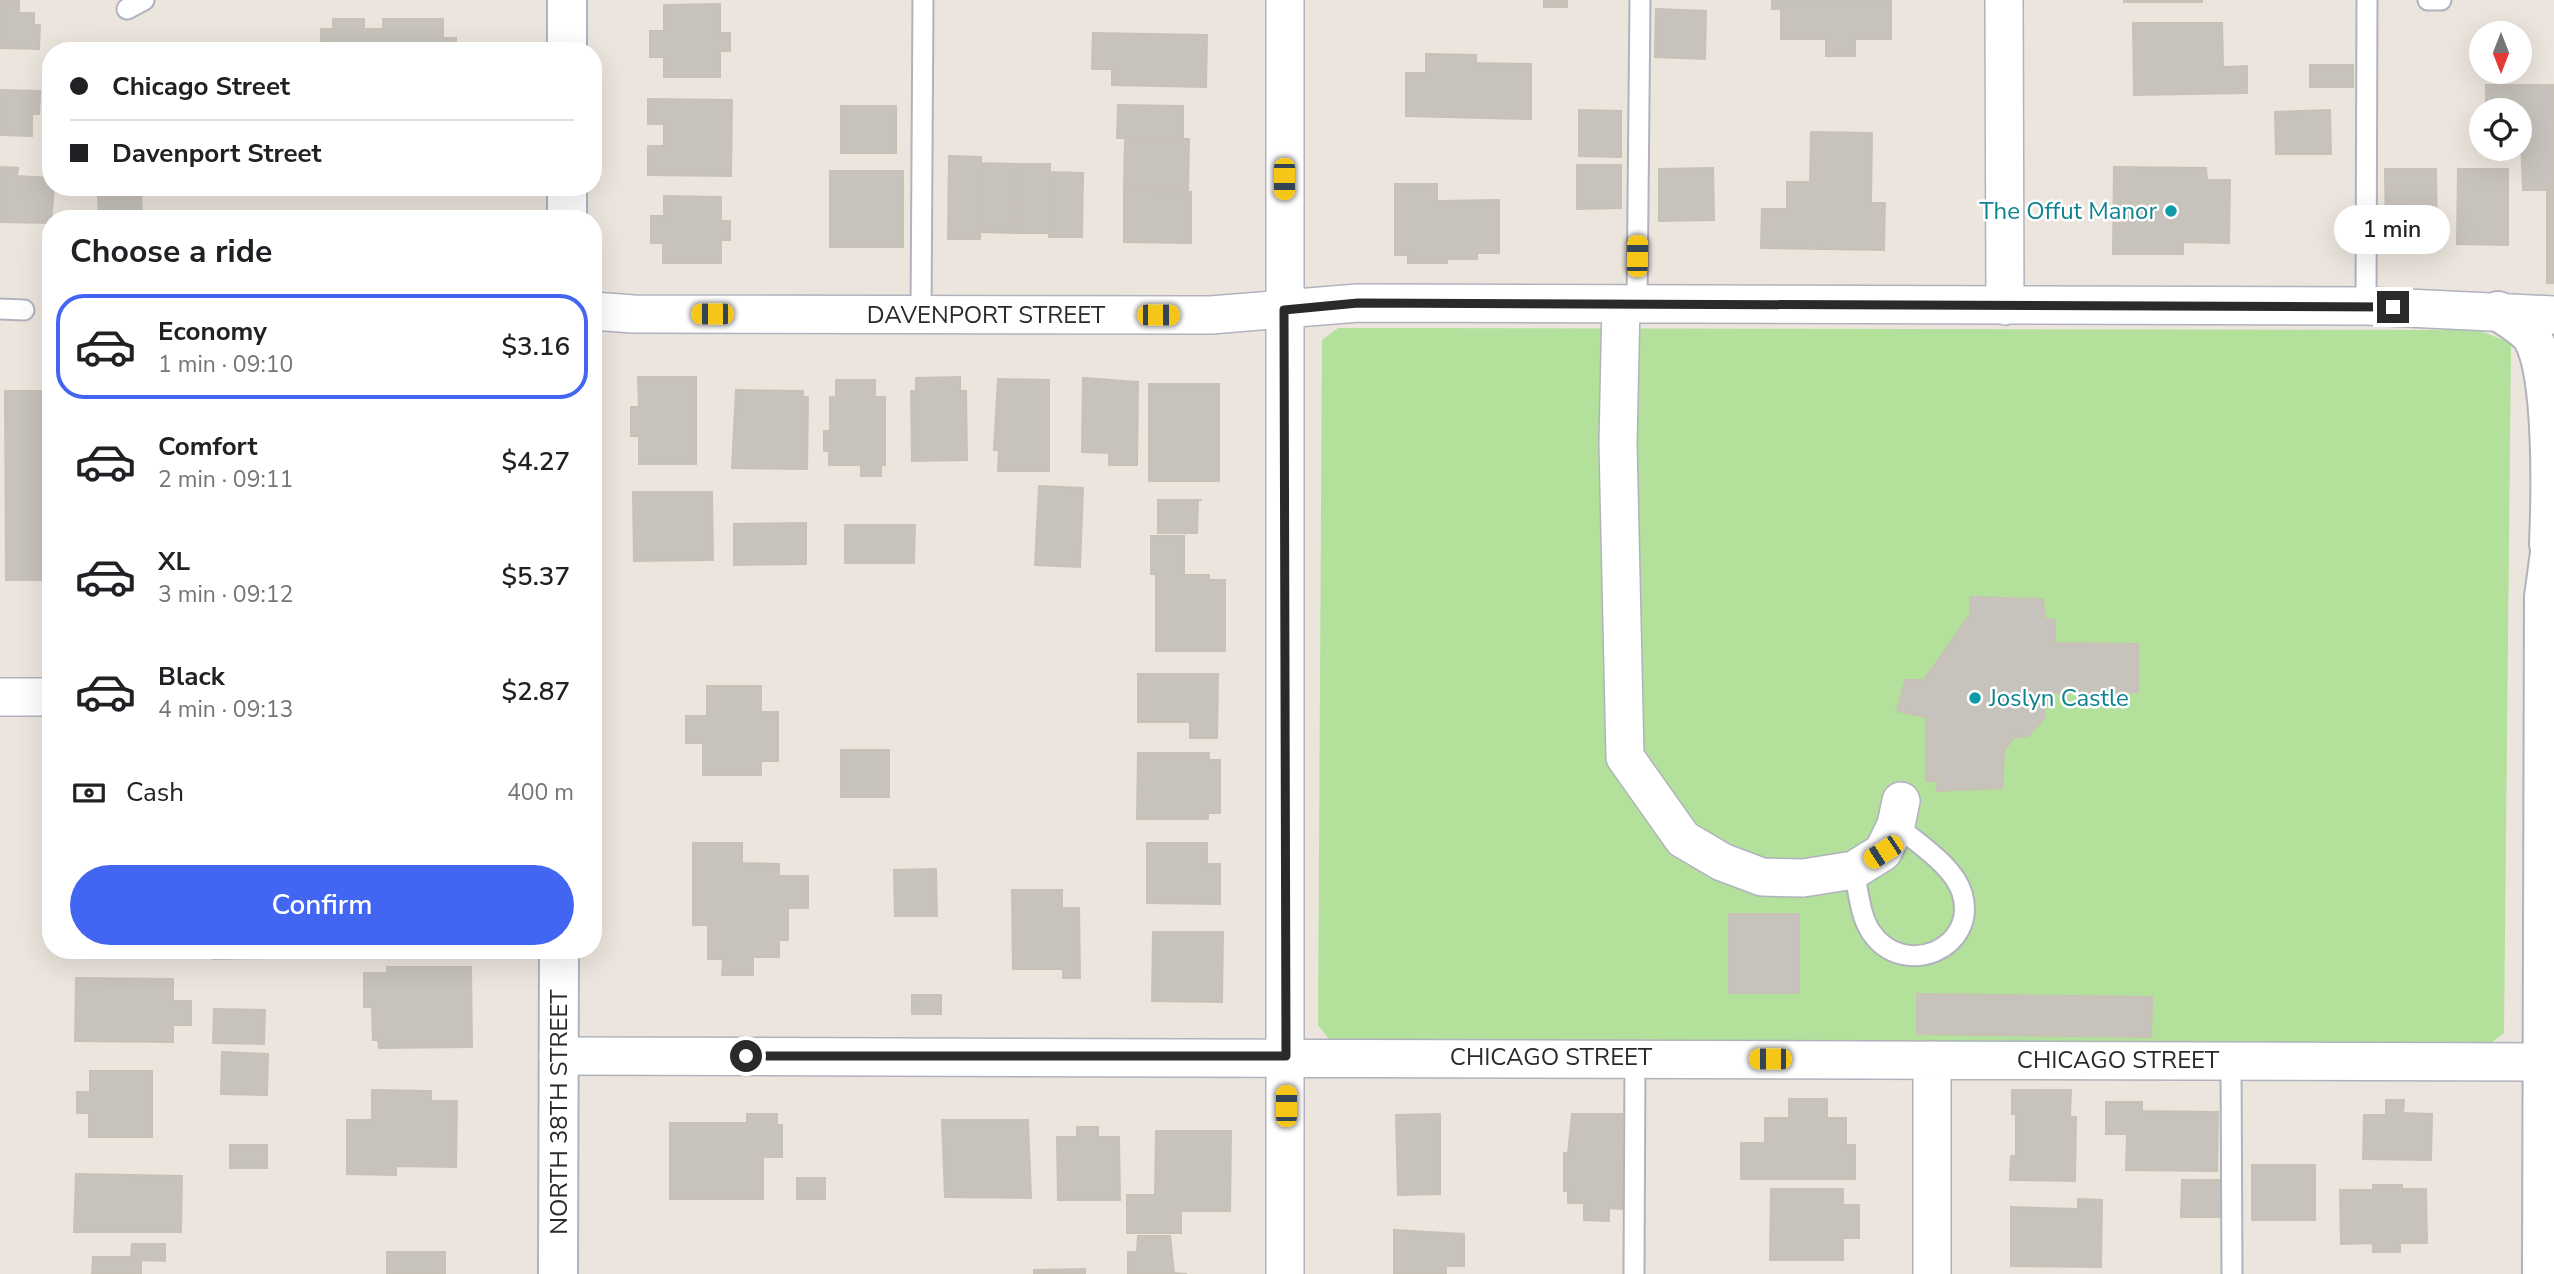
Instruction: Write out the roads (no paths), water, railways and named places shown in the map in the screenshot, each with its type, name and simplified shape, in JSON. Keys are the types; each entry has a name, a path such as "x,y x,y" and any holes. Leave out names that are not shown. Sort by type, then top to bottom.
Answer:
{"main road":[{"path":"567,0 567,42"},
{"path":"2498,311 2533,338 2548,381 2552,426 2551,533 2544,597 2549,722 2542,1274"},
{"name":"NORTH 38TH STREET","path":"558,1274 559,959"}],"street":[{"path":"1285,0 1285,1274"},
{"path":"2004,0 2005,306"},
{"name":"DAVENPORT STREET","path":"602,312 633,314 1210,315 1358,303 2366,306 2554,315"},
{"path":"1629,304 1618,443 1625,757 1683,839 1722,862 1762,877 1803,878 1854,870 1883,852 1899,813"},
{"path":"0,697 42,697"},
{"name":"CHICAGO STREET","path":"558,1056 1286,1056 2543,1062"},
{"path":"1932,1060 1932,1274"}],"lane":[{"path":"921,314 923,0"},
{"path":"1629,304 1640,0"},
{"path":"2366,306 2367,0"},
{"path":"2428,0 2441,0"},
{"path":"0,309 24,310"},
{"path":"1854,870 1868,929 1891,952 1907,957 1924,956 1939,950 1952,940 1961,926 1964,909 1962,893 1955,878 1899,813"},
{"path":"1634,1274 1635,1058"},
{"path":"2231,1060 2232,1274"}],"place":[{"name":"The Offut Manor","path":"2171,211"},
{"name":"Joslyn Castle","path":"1975,698"}]}
